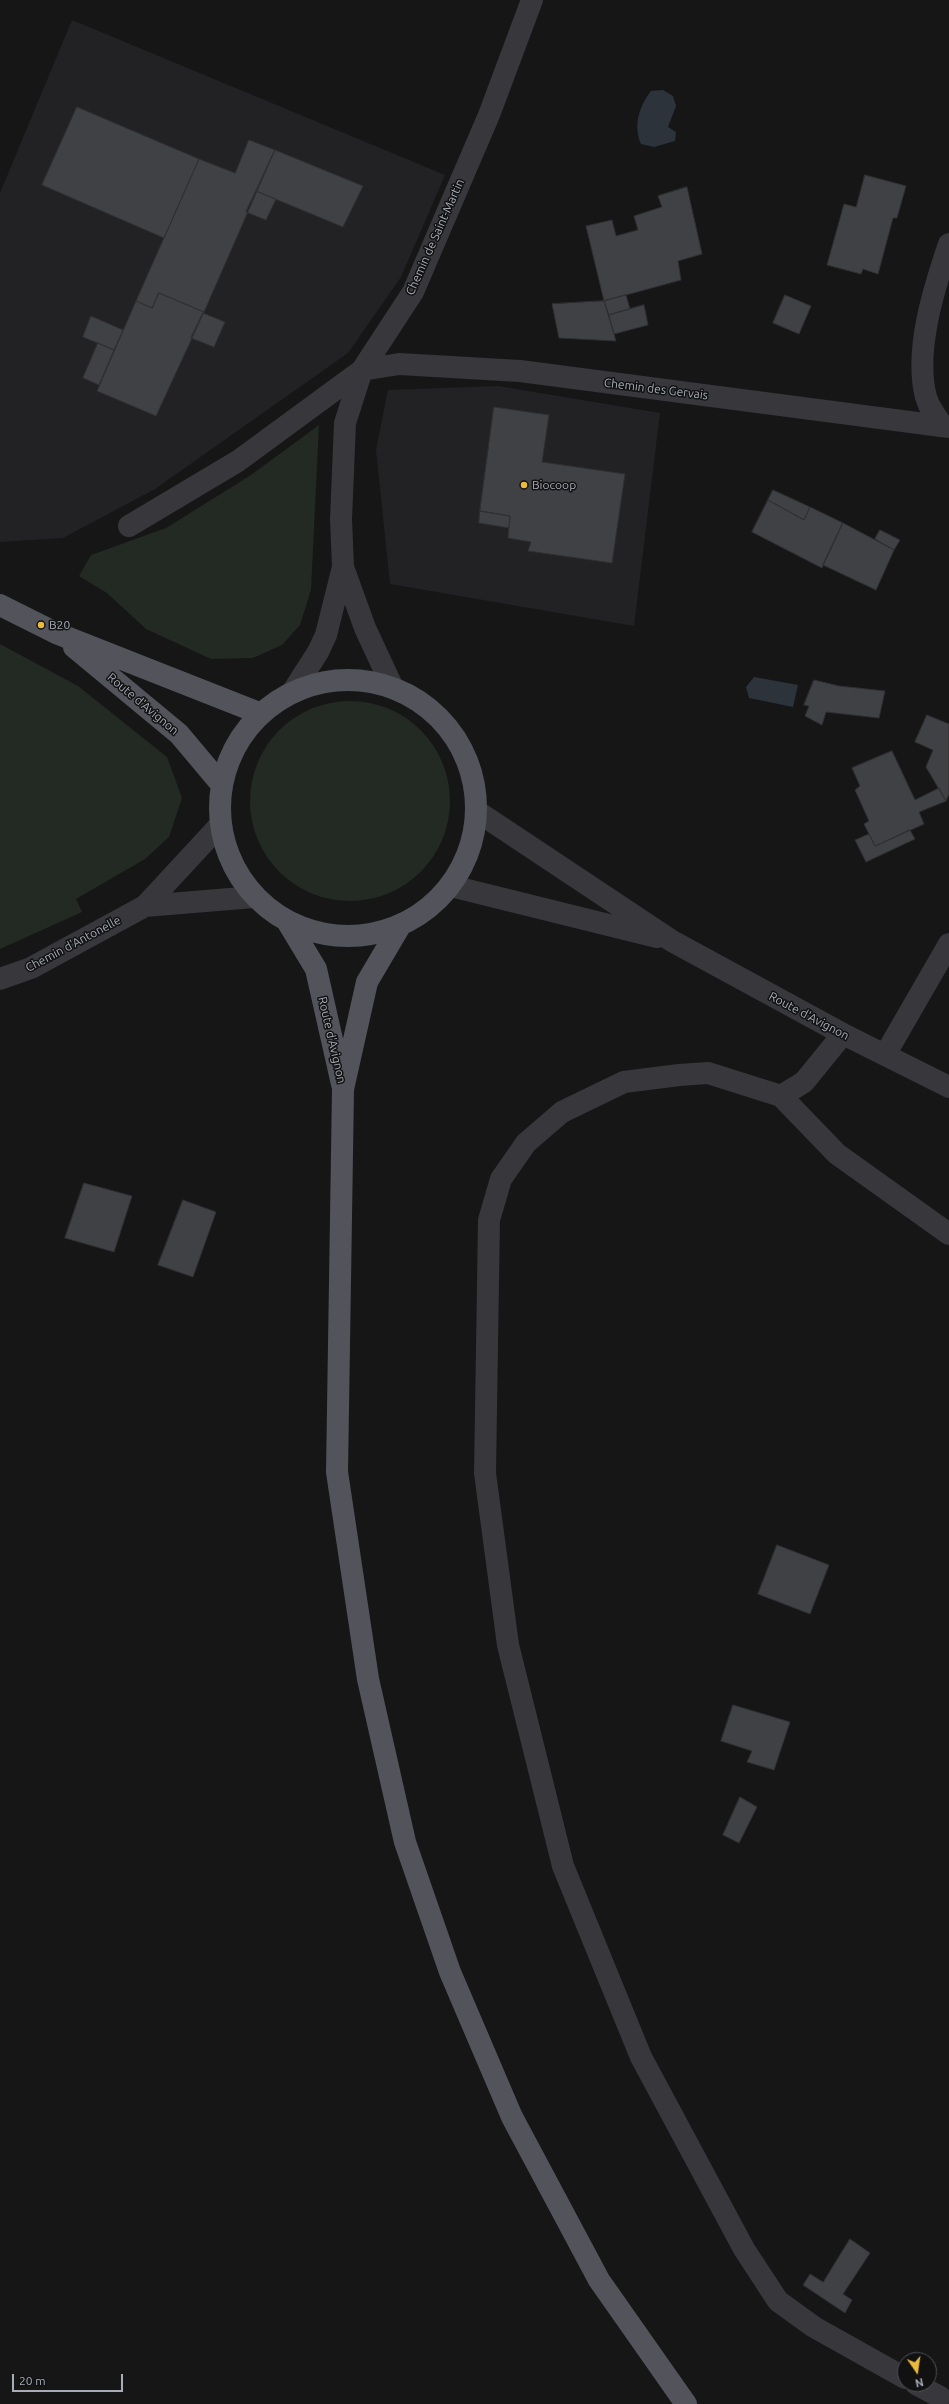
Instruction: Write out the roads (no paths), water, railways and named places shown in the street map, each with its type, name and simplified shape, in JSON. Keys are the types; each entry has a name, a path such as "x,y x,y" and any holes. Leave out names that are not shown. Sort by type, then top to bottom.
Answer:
{"main road":[{"name":"Route d'Avignon","path":"0,604 56,633 259,713"},
{"name":"Route d'Avignon","path":"56,633 180,734 221,784"},
{"path":"363,679 392,686 428,705 455,735 473,772 478,812 470,851 451,886 428,909 400,926 372,934 343,936 314,932 287,921 254,897 232,868 220,825 221,784 235,746 259,713 293,691 328,680 363,679"},
{"name":"Route d'Avignon","path":"287,921 316,968 343,1089"},
{"name":"Route d'Avignon","path":"343,1089 367,982 400,926"},
{"path":"343,1089 337,1472 368,1679 406,1842 450,1972 512,2117 599,2280 686,2404"}],"street":[{"name":"Chemin de Saint-Martin","path":"293,691 318,652 326,634 343,567 341,519 345,423 362,370 413,292 489,115 532,0"},
{"path":"946,426 933,413 927,398 923,359 934,291 949,244"},
{"name":"Chemin des Gervais","path":"362,370 399,364 520,371 946,426"},
{"path":"129,526 238,461 362,370"},
{"name":"Chemin de Saint-Martin","path":"343,567 365,628 392,686"},
{"path":"478,812 672,941"},
{"name":"Chemin d'Antonelle","path":"0,979 32,968 145,906 220,825"},
{"path":"451,886 672,941"},
{"name":"Chemin d'Antonelle","path":"145,906 254,897"},
{"name":"Route d'Avignon","path":"672,941 842,1034 949,1087"},
{"path":"885,1055 949,944"},
{"path":"781,1096 804,1082 842,1034"},
{"path":"897,2374 814,2327 778,2301 744,2249 641,2057 563,1866 508,1645 485,1473 489,1220 501,1179 526,1143 562,1112 624,1082 708,1073 781,1096 837,1154 949,1234"},
{"path":"931,2392 940,2397"}],"place":[{"name":"Biocoop","path":"524,485"},
{"name":"B20","path":"41,625"}]}
